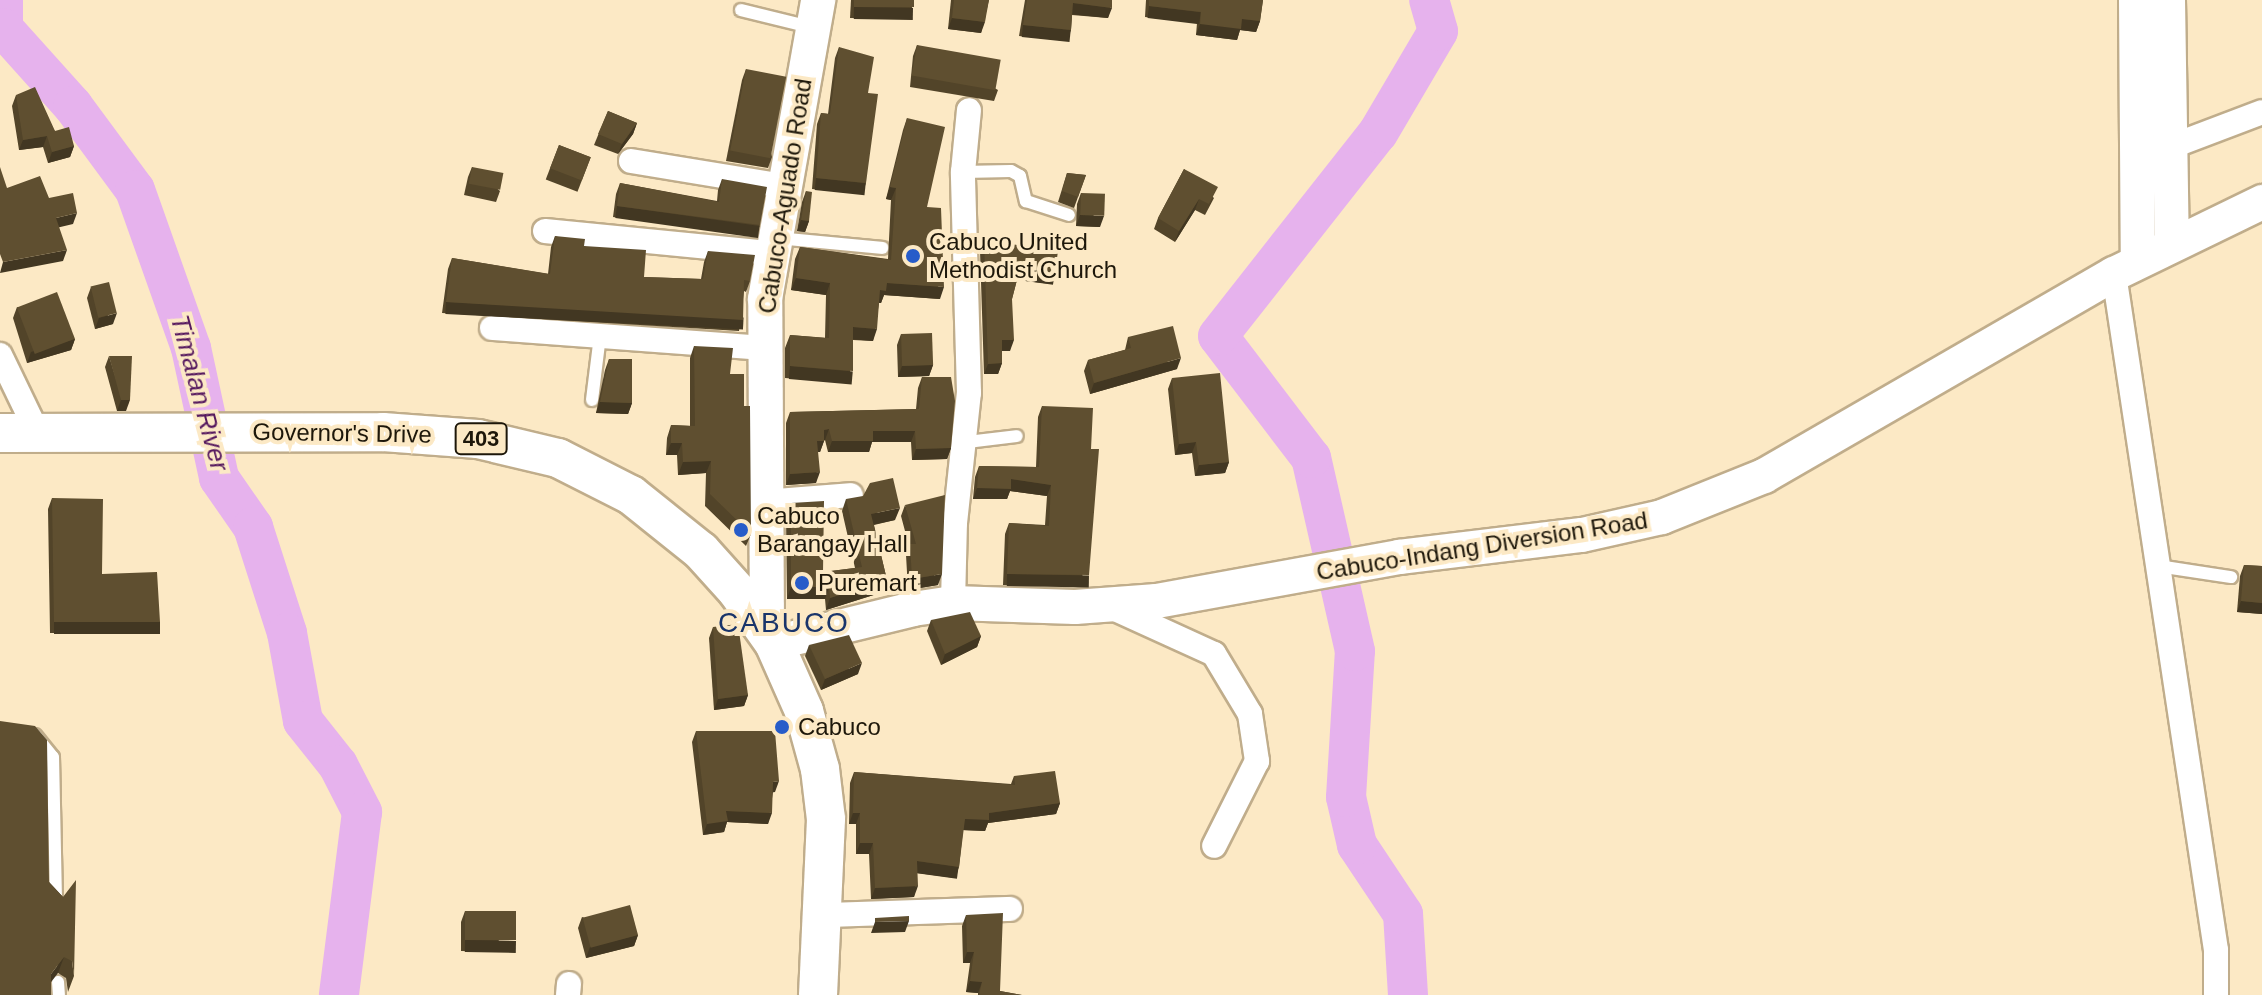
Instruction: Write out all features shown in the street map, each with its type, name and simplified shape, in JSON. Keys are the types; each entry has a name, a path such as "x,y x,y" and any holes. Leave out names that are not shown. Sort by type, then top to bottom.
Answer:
{"main road":[{"path":"2126,268 2136,0"},
{"path":"2168,0 2172,245"},
{"name":"Cabuco-Aguado Road","path":"770,638 763,502 762,348 772,245 816,14"},
{"name":"Cabuco-Indang Diversion Road","path":"770,638 953,603 1109,606 1399,557 1582,535 1713,501 1793,461 2126,268 2262,202"},
{"name":"Governor's Drive","path":"0,433 230,431 440,435 503,443 558,458 606,480 680,532 737,591 770,638 804,711 820,769 826,819 826,994"}],"street":[{"path":"953,603 955,523 967,442 963,172 969,110"},
{"path":"2170,147 2262,112"},
{"path":"631,161 784,186"},
{"path":"545,231 772,245"},
{"path":"2126,268 2158,566 2216,950 2216,995"},
{"path":"492,328 762,348"},
{"path":"0,355 37,432"},
{"path":"763,502 851,495"},
{"path":"1109,606 1214,654 1250,714 1257,761 1214,846"},
{"path":"825,915 1010,909"}],"lane":[{"path":"741,10 816,14"},
{"path":"963,172 1011,171 1020,176 1026,201 1069,215"},
{"path":"772,245 883,248"},
{"path":"592,400 600,336"},
{"path":"967,442 1017,436"},
{"path":"2158,566 2231,577"},
{"path":"20,733 46,743 53,757 56,904"}],"building":[{"path":"854,0 914,0 914,7 854,7"},
{"path":"954,0 989,0 985,22 952,18"},
{"path":"1027,0 1112,0 1112,8 1073,3 1071,30 1023,25"},
{"path":"1149,0 1263,0 1260,21 1242,19 1241,29 1200,24 1201,12 1149,6"},
{"path":"917,45 1001,60 995,90 912,76"},
{"path":"839,47 874,57 868,93 878,94 866,183 816,178 821,113 830,114"},
{"path":"746,69 786,77 770,158 730,150"},
{"path":"35,87 55,131 69,127 74,146 52,152 47,136 23,140 16,95"},
{"path":"608,111 637,123 622,144 598,134"},
{"path":"907,118 945,127 927,207 941,208 944,287 887,283 886,291 880,290 877,329 853,327 853,371 790,366 790,335 829,338 830,283 796,278 800,247 891,260 896,188 890,187"},
{"path":"559,145 591,157 582,181 550,168"},
{"path":"0,167 7,188 40,176 49,198 73,193 77,213 56,218 67,250 3,262 0,254"},
{"path":"472,167 503,173 500,190 469,184"},
{"path":"1184,169 1218,187 1209,204 1199,199 1179,231 1158,218"},
{"path":"1067,173 1086,175 1078,197 1062,191"},
{"path":"722,179 767,187 760,225 617,206 620,183 719,202"},
{"path":"806,191 812,192 809,221 801,220"},
{"path":"1081,193 1105,194 1104,216 1080,215"},
{"path":"555,236 585,239 584,246 646,250 644,277 703,279 708,251 755,255 750,281 744,280 743,320 446,302 452,258 550,274"},
{"path":"984,240 1058,251 1055,273 1020,268 1012,299 1014,340 1002,340 1002,363 988,364"},
{"path":"109,282 117,313 98,318 91,287"},
{"path":"57,292 75,339 35,354 17,307"},
{"path":"1173,326 1181,358 1094,383 1088,360 1131,348 1128,337"},
{"path":"932,333 933,365 902,366 901,334"},
{"path":"694,346 733,348 730,374 744,374 744,406 750,406 751,534 710,494 711,461 683,462 682,443 671,443 671,425 695,426"},
{"path":"109,356 132,356 130,400 121,400"},
{"path":"609,359 632,359 632,403 600,402"},
{"path":"1220,373 1229,462 1199,465 1196,442 1179,444 1172,378"},
{"path":"922,377 951,377 955,401 951,448 916,449 915,431 873,431 873,441 832,441 829,429 824,430 824,441 817,441 820,472 790,474 790,412 919,409"},
{"path":"1042,406 1093,408 1091,449 1099,449 1089,575 1007,574 1009,523 1049,526 1051,485 1011,479 1011,489 977,488 979,466 1039,467"},
{"path":"893,478 900,508 871,514 887,580 830,598 829,587 791,587 791,503 824,501 823,572 862,567 846,499 863,496 870,483"},
{"path":"945,495 942,574 912,579 910,544 916,544 905,505"},
{"path":"52,498 103,499 102,574 157,572 160,622 54,622"},
{"path":"2244,565 2262,566 2262,603 2241,601"},
{"path":"970,612 981,636 945,654 931,620"},
{"path":"738,624 748,695 718,699 713,627"},
{"path":"849,635 862,663 825,679 809,645"},
{"path":"0,721 35,726 47,740 49,882 63,897 76,880 74,976 72,961 64,957 51,974 51,995 0,995"},
{"path":"696,731 775,731 779,781 773,782 772,813 726,811 728,821 707,824"},
{"path":"1055,771 1060,803 989,813 989,820 965,819 959,867 917,861 918,886 875,888 873,843 860,843 860,813 853,813 854,772 1015,785 1014,776"},
{"path":"630,905 638,935 591,948 583,918"},
{"path":"465,911 516,911 516,940 465,940"},
{"path":"1003,913 1000,991 1022,995 979,995 982,982 970,981 974,952 967,952 966,915"},
{"path":"909,916 909,921 875,922 875,918"}],"waterway":[{"name":"Timalan River","path":"3,0 3,28 73,106 135,190 191,348 219,478 253,527 287,633 303,721 338,765 362,812 339,995"},
{"path":"1408,995 1403,914 1357,845 1346,797 1355,651 1311,458 1218,336 1378,133 1438,31 1429,0"}],"place":[{"name":"Cabuco United Methodist Church","path":"913,256"},
{"name":"Cabuco Barangay Hall","path":"741,530"},
{"name":"Puremart","path":"802,583"},
{"name":"Cabuco","path":"782,727"}],"district":[{"name":"CABUCO","path":"784,623"}]}
